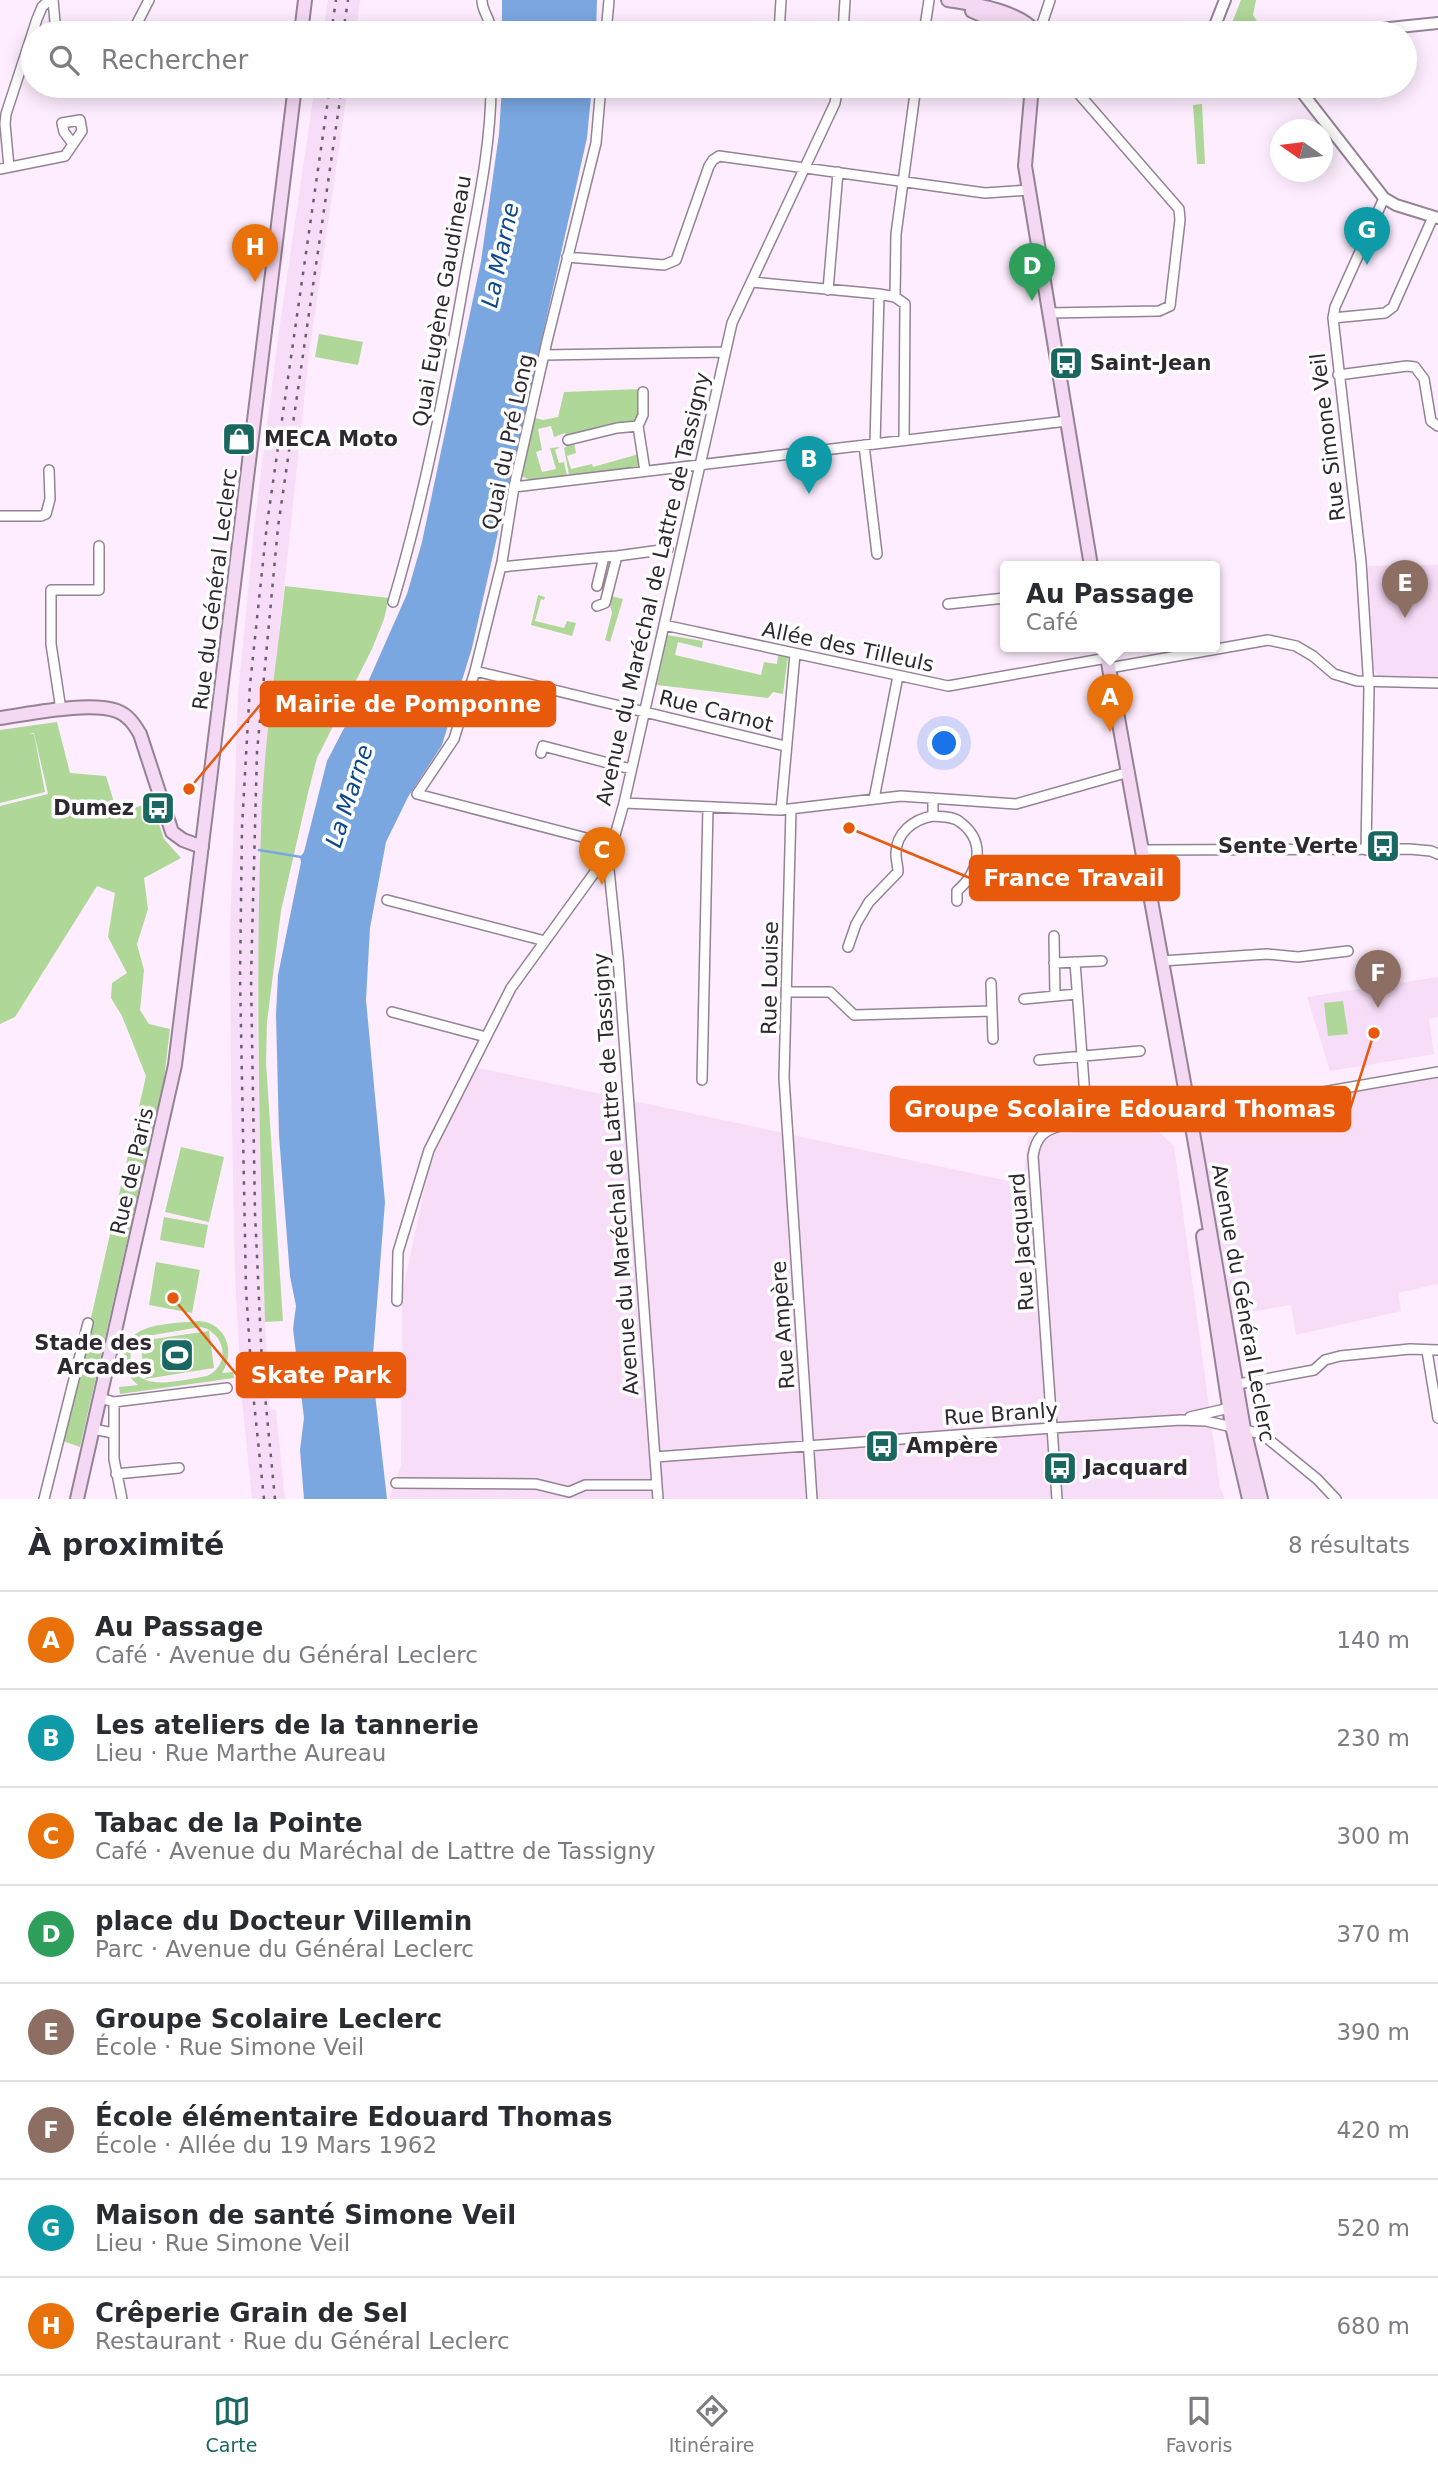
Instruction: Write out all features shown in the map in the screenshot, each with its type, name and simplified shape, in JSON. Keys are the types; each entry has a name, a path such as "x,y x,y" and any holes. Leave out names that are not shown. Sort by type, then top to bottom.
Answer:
{"main road":[{"path":"302,21 305,0"},
{"path":"947,0 970,2 1021,21"},
{"path":"947,0 995,21"},
{"name":"Rue du Général Leclerc","path":"202,847 294,98"},
{"path":"1031,98 1026,166 1029,190 1090,561"},
{"name":"Avenue du Général Leclerc","path":"1107,658 1189,1114 1249,1499"},
{"path":"0,718 88,707 107,708 118,712 135,724 140,734 172,832 183,841 202,847"},
{"name":"Rue de Paris","path":"77,1499 175,1065 202,847"},
{"name":"Avenue du Général Leclerc","path":"1238,1428 1261,1499"}],"street":[{"path":"51,0 54,21"},
{"path":"36,21 42,7 51,0"},
{"path":"138,21 149,0"},
{"path":"482,0 482,8 491,21"},
{"path":"607,21 609,0"},
{"path":"780,21 781,0"},
{"path":"844,21 845,0"},
{"path":"925,21 929,0"},
{"path":"1042,21 1050,0"},
{"path":"1217,21 1225,0"},
{"path":"1417,25 1438,23"},
{"path":"21,69 5,124 5,168 61,158 73,144"},
{"name":"Quai Eugène Gaudineau","path":"393,602 423,496 455,335 482,178 490,98"},
{"name":"Quai du Pré Long","path":"600,98 596,143 544,355 514,487 501,567 475,671 454,739 417,794 613,845"},
{"name":"Avenue du Maréchal de Lattre de Tassigny","path":"658,1499 618,957 608,860 624,803 732,323 836,98"},
{"path":"895,297 896,234 914,98"},
{"path":"1049,313 1159,311 1170,306 1179,209 1082,98"},
{"path":"1306,98 1384,198 1396,205 1435,218 1392,307 1385,313 1333,318"},
{"path":"567,257 669,264 676,260 713,160 719,156 985,193 1029,190"},
{"path":"828,290 838,172"},
{"name":"Rue Simone Veil","path":"1366,850 1369,689 1361,562 1333,318 1335,307 1384,198"},
{"path":"752,282 879,294 895,297 905,304 904,440"},
{"path":"877,554 869,444 879,294"},
{"path":"544,355 724,352"},
{"path":"1338,375 1415,367 1424,379 1431,421 1438,426"},
{"path":"643,392 643,415 638,426 645,471"},
{"path":"514,487 1067,421"},
{"path":"568,440 617,428 638,426"},
{"path":"0,516 46,514 50,499 49,470"},
{"path":"61,710 51,644 51,590 99,590 99,546"},
{"path":"501,567 668,549"},
{"path":"597,606 605,603 618,556"},
{"path":"597,586 604,557"},
{"path":"947,604 1000,599"},
{"name":"Allée des Tilleuls","path":"664,625 947,686 1107,658 1161,652"},
{"name":"Allée des Tilleuls","path":"1220,645 1268,640 1296,646 1334,674 1367,682 1438,683"},
{"name":"Rue Louise","path":"789,1148 784,1078 788,992 785,746 795,654"},
{"name":"Rue Carnot","path":"475,671 785,746"},
{"path":"874,799 898,677"},
{"path":"541,752 543,746 631,769"},
{"path":"624,803 786,810 901,796 1016,804 1129,772"},
{"path":"933,797 933,816"},
{"path":"702,1080 708,807"},
{"path":"848,947 856,924 869,902 897,874 899,869 896,850 903,832 913,822 933,816 959,821 972,834 977,861 968,882 957,891 957,901"},
{"path":"1143,850 1409,849 1431,850 1438,854"},
{"path":"397,1301 398,1252 429,1150 511,988 600,865 608,860"},
{"path":"387,900 544,941"},
{"path":"1054,936 1055,996"},
{"path":"1162,961 1267,954 1298,957 1348,951"},
{"path":"1055,963 1102,961"},
{"path":"1075,962 1087,1123"},
{"path":"991,983 993,1038"},
{"path":"788,992 830,992 854,1015 992,1012"},
{"path":"1024,999 1077,994"},
{"path":"392,1012 486,1037"},
{"path":"1039,1060 1140,1051"},
{"name":"Rue Jacquard","path":"1057,1499 1033,1156 1035,1144 1041,1135 1049,1129 1189,1114 1438,1072"},
{"name":"Rue Ampère","path":"789,1148 812,1499"},
{"path":"57,1499 45,1497 88,1323"},
{"path":"1231,1385 1314,1370 1325,1360 1340,1356 1410,1349 1438,1350"},
{"path":"1427,1351 1438,1418"},
{"path":"100,1398 114,1402 227,1388"},
{"path":"114,1402 116,1474 122,1499"},
{"name":"Rue Branly","path":"1181,1420 1235,1407"},
{"name":"Rue Branly","path":"655,1457 1052,1428 1181,1420 1206,1421 1262,1434 1317,1479 1336,1499"},
{"path":"93,1429 113,1433"},
{"path":"116,1474 179,1468"},
{"path":"396,1483 536,1484 569,1496 585,1485 657,1485"}],"shaded area":[{"path":"328,0 360,0 357,21 325,21"},
{"path":"313,98 346,98 309,354 261,826 257,1020 265,1322 270,1409 276,1410 285,1499 252,1499 242,1400 235,1277 230,933 238,695 255,519"},
{"path":"1438,565 1438,677 1379,676 1374,670 1368,566"},
{"path":"1438,977 1438,1017 1429,1019 1434,1054 1330,1071 1307,997"},
{"path":"474,1067 1023,1184 1028,1136 1153,1126 1174,1146 1220,1488 1225,1499 389,1499 401,1465 402,1294 429,1167"},
{"path":"1438,1078 1438,1284 1398,1293 1401,1311 1296,1335 1291,1305 1233,1315 1200,1125 1204,1118"}],"green space":[{"path":"1241,0 1256,0 1253,15 1257,21 1233,21"},
{"path":"1202,104 1205,164 1197,164 1193,105"},
{"path":"319,334 363,342 358,365 315,357"},
{"path":"640,389 639,419 635,421 567,439 565,433 554,437 551,426 538,429 542,450 536,452 542,472 556,469 550,448 560,447 555,450 559,463 564,462 567,476 533,481 521,476 535,418 543,420 558,417 564,392"},
{"path":"574,442 576,453 567,456 571,469 592,464 593,467 639,454 639,467 569,475 564,448"},
{"path":"285,586 389,598 372,649 317,758 281,911 267,1022 266,1062 283,1321 265,1322 259,1075 259,891 264,768"},
{"path":"538,595 545,597 544,600 541,599 535,621 564,628 567,621 576,623 572,636 531,625"},
{"path":"611,596 623,599 610,642 605,640 612,613"},
{"path":"667,635 703,641 702,648 678,642 675,655 761,675 764,662 777,664 778,655 788,657 783,694 773,692 768,698 657,685"},
{"path":"57,722 70,773 106,776 117,812 152,803 164,839 181,858 144,878 148,909 137,944 144,970 140,1010 149,1024 170,1029 164,1079 80,1447 63,1441 146,1076 122,1016 111,998 112,983 127,973 108,937 115,893 97,886 15,1017 0,1024 0,806 48,794 34,733 29,734 34,734 45,792 0,803 0,730"},
{"path":"1343,1001 1348,1034 1328,1036 1324,1003"},
{"path":"181,1147 224,1157 209,1222 165,1212"},
{"path":"164,1217 208,1225 204,1248 160,1240"},
{"path":"156,1262 200,1270 192,1313 149,1305"},
{"path":"199,1321 216,1327 222,1333 228,1347 228,1356 222,1373 233,1372 234,1378 120,1394 119,1387 138,1385 128,1372 124,1360 127,1345 133,1336 153,1326","holes":["201,1327 209,1330 220,1342 222,1357 220,1365 207,1376 162,1382 142,1378 135,1372 131,1351 141,1337"]},
{"name":"Stade des Arcades","path":"209,1331 214,1368 145,1379 140,1341"}],"water":[{"path":"502,0 597,0 596,21 502,21"},
{"name":"La Marne","path":"501,98 591,98 587,138 472,648 442,745 408,797 386,842 370,928 366,1000 385,1202 372,1367 387,1499 304,1499 300,1450 304,1418 293,1329 296,1306 290,1276 279,1136 276,1014 278,975 300,857 304,852 327,761 368,682 407,594 422,542 481,261 499,134"}],"waterway":[{"path":"259,850 301,857"}],"railway":[{"path":"333,21 336,0"},
{"path":"345,21 348,0"},
{"path":"264,1499 246,1289 240,977 242,827 250,685 267,524 328,98"},
{"path":"275,1499 262,1364 255,1213 251,978 257,752 278,527 340,98"}],"place":[{"name":"Maison de santé Simone Veil","path":"1367,265"},
{"name":"Crêperie Grain de Sel","path":"255,282"},
{"name":"place du Docteur Villemin","path":"1032,301"},
{"name":"Saint-Jean","path":"1066,363"},
{"name":"MECA Moto","path":"239,439"},
{"name":"Les ateliers de la tannerie","path":"809,494"},
{"name":"Groupe Scolaire Leclerc","path":"1405,618"},
{"name":"Au Passage","path":"1110,732"},
{"name":"Mairie de Pomponne","path":"189,789"},
{"name":"Dumez","path":"158,808"},
{"name":"France Travail","path":"849,828"},
{"name":"Sente Verte","path":"1383,846"},
{"name":"Tabac de la Pointe","path":"602,885"},
{"name":"École élémentaire Edouard Thomas","path":"1378,1008"},
{"name":"Groupe Scolaire Edouard Thomas","path":"1374,1033"},
{"name":"Skate Park","path":"173,1298"},
{"name":"Stade des Arcades","path":"177,1355"},
{"name":"Ampère","path":"882,1446"},
{"name":"Jacquard","path":"1060,1468"}]}
